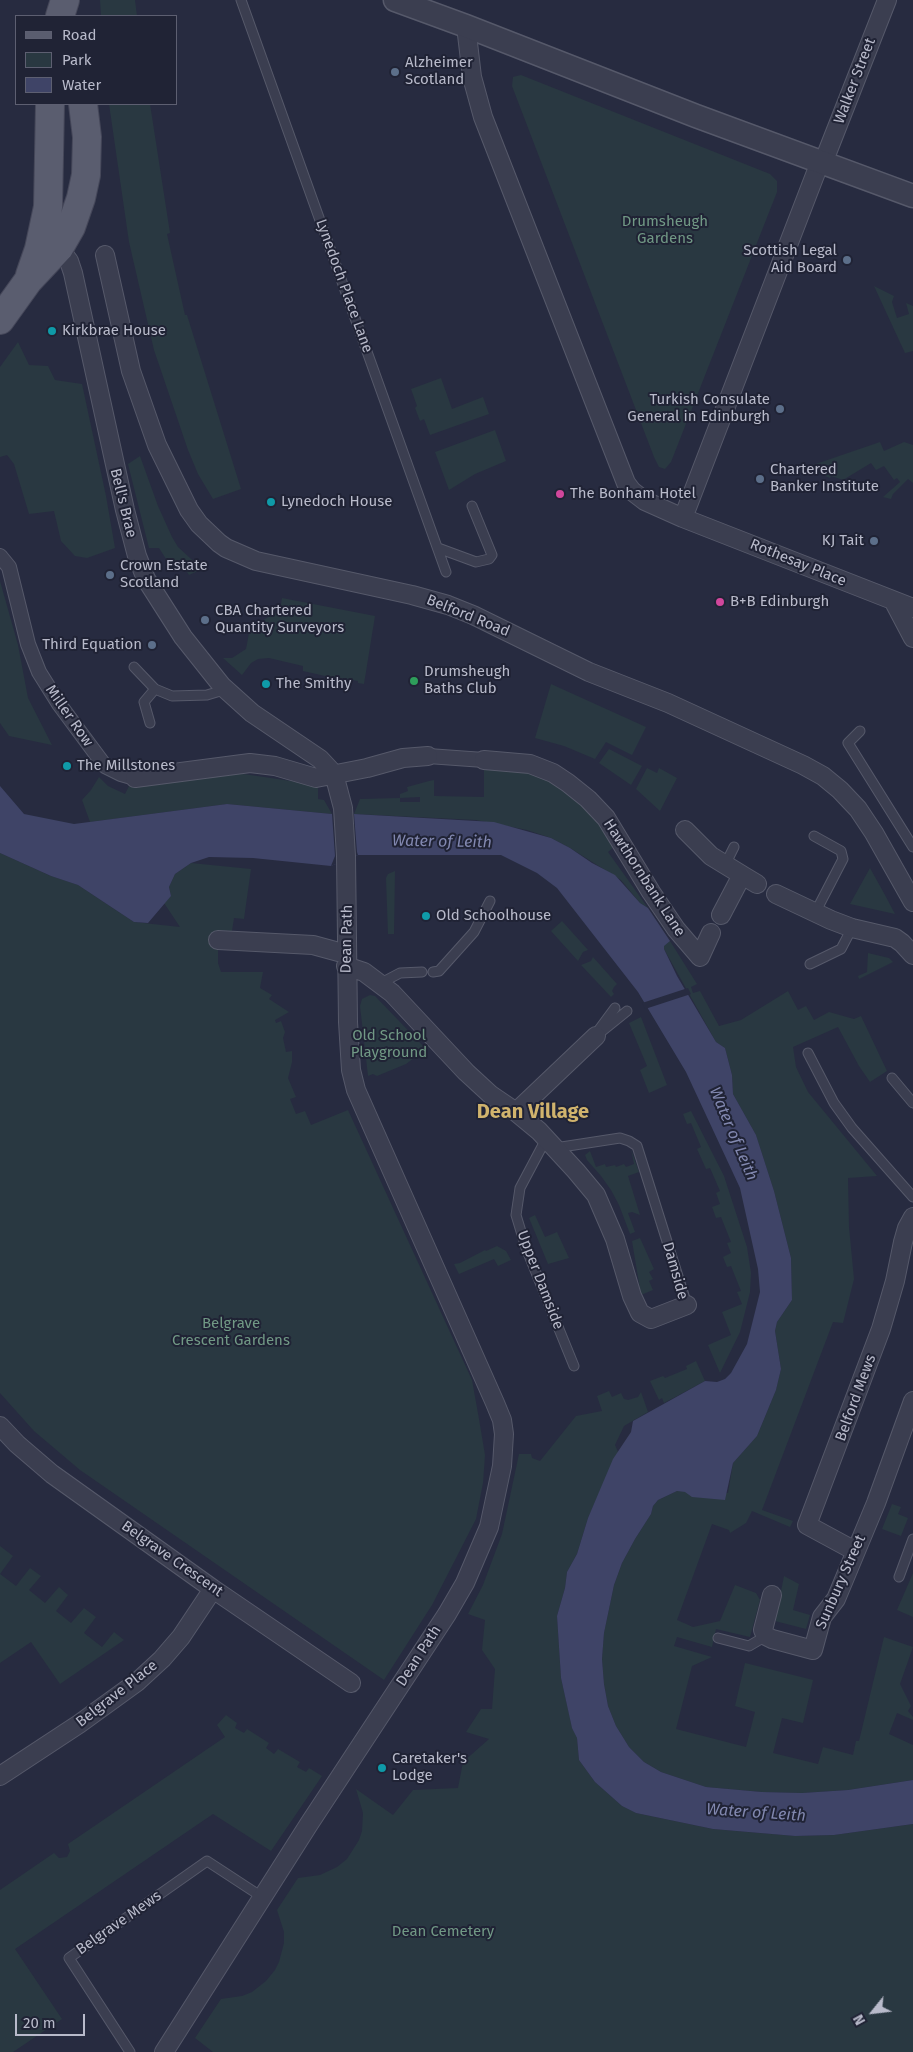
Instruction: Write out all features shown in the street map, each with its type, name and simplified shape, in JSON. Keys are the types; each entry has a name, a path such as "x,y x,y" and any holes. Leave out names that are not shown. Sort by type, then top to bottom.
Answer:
{"main road":[{"path":"60,15 65,0"},
{"path":"65,0 69,15"},
{"path":"28,281 41,242 48,207 50,105"},
{"path":"0,320 28,281 59,248 73,220 81,198 86,175 86,136 83,105"}],"street":[{"path":"395,0 696,116 913,196"},
{"name":"Walker Street","path":"822,162 887,0"},
{"path":"466,26 472,76 483,117 622,477 632,491 640,498 683,518 822,162"},
{"name":"Bell's Brae","path":"59,248 69,261 73,273 112,454 137,556 146,579 204,666 222,686 252,713 316,756 334,774"},
{"name":"Belford Road","path":"105,255 131,371 157,445 188,510 199,524 219,543 256,561 412,595 448,605 482,619 589,672 668,703 804,764 840,790 858,809 874,833 913,902"},
{"name":"Rothesay Place","path":"683,518 913,608"},
{"name":"Miller Row","path":"0,556 9,567 28,644 39,672 59,704 105,766 135,778 250,763 275,766 316,778 334,774"},
{"path":"893,600 913,638"},
{"name":"Hawthornbank Lane","path":"334,774 367,768 403,758 428,756 530,764 553,773 568,782 606,818 676,929 700,957 711,933"},
{"name":"Dean Path","path":"164,2052 262,1897 447,1614 474,1564 489,1527 504,1450 502,1420 361,1104 351,1070 346,960 347,871 341,800 334,774"},
{"path":"686,828 707,853 749,879 721,915"},
{"path":"776,894 852,928 889,936 902,943 913,955"},
{"name":"Damside","path":"218,940 313,945 346,960 381,983 392,992 466,1072 491,1095 516,1112 550,1144 587,1184 602,1207 616,1242 632,1296 640,1313 651,1319 687,1305"},
{"path":"516,1112 596,1036"},
{"name":"Belford Mews","path":"855,1551 807,1525 882,1328 903,1242 913,1217"},
{"name":"Sunbury Street","path":"766,1636 813,1650 822,1617 836,1599 876,1503 913,1401"},
{"name":"Belgrave Crescent","path":"0,1426 17,1444 52,1474 212,1589 352,1683"},
{"name":"Belgrave Place","path":"0,1776 79,1724 137,1682 162,1659 181,1637 212,1589"},
{"path":"766,1636 763,1630 772,1595"}],"lane":[{"name":"Lynedoch Place Lane","path":"241,0 446,572"},
{"path":"438,548 476,562 489,559 492,555 472,506"},
{"path":"134,667 155,689 172,696 212,694 222,686"},
{"path":"150,722 144,702 155,689"},
{"path":"860,731 848,743 913,847"},
{"path":"814,836 841,851 843,860 815,913"},
{"path":"725,865 734,846"},
{"path":"432,972 440,971 474,932 490,901"},
{"path":"810,964 841,949 852,928"},
{"path":"381,983 400,973 422,972"},
{"path":"596,1036 602,1024 615,1008"},
{"path":"596,1036 627,1012"},
{"path":"808,1053 834,1103 852,1128 913,1197"},
{"path":"892,1078 913,1103"},
{"name":"Damside","path":"550,1144 620,1138 637,1146 687,1305"},
{"name":"Upper Damside","path":"550,1144 520,1188 516,1215 526,1248 574,1366"},
{"path":"899,1577 913,1539"},
{"path":"718,1638 750,1646 766,1636"},
{"name":"Belgrave Mews","path":"130,2052 69,1958 207,1861 262,1897"}],"green space":[{"path":"100,0 135,0 137,15 101,15"},
{"name":"Drumsheugh Gardens","path":"521,75 770,174 777,181 777,192 671,462 665,469 659,467 654,457 512,86 513,77"},
{"path":"109,105 150,105 170,233 167,234 185,315 187,315 241,489 213,499 198,474 154,350 129,242"},
{"path":"874,286 894,296 892,302 897,318 909,314 906,303 913,306 913,351 905,353"},
{"path":"18,342 29,365 48,366 55,380 82,384 115,548 87,558 75,556 61,541 54,511 29,514 14,464 7,455 0,457 0,367"},
{"path":"441,378 452,409 483,397 489,414 430,435 424,419 420,421 411,389"},
{"path":"495,430 506,461 475,474 449,490 435,452"},
{"path":"880,442 884,451 904,442 913,445 913,483 908,479 893,494 891,499 883,497 900,482 897,478 894,480 884,466 876,470 871,463 843,480 831,476 830,478 804,468"},
{"path":"140,456 158,506 172,537 178,547 202,569 189,575 182,564 178,565 166,559 159,548 149,548 128,464"},
{"path":"0,581 18,645 28,698 52,745 9,736 0,723"},
{"path":"282,598 375,616 364,684 358,683 358,681 343,678 343,680 303,671 303,666 269,658 258,659 251,663 242,675 223,658 232,658 246,649 250,628 280,610"},
{"path":"551,684 646,727 632,755 606,742 595,759 564,746 535,738"},
{"path":"609,749 642,766 631,785 599,763"},
{"path":"484,766 528,769 554,779 597,818 614,847 608,852 648,908 640,903 621,880 570,848 551,838 527,830 476,820 354,814 360,799 400,798 400,794 408,791 407,787 434,780 434,796 484,797","holes":["420,797 420,802 400,802 400,798"]},
{"path":"647,768 657,773 659,768 677,778 660,811 636,789"},
{"path":"237,773 318,785 318,799 324,800 332,814 227,804 90,822 82,800 99,777 108,786 125,794 130,784 168,779 170,783 197,777"},
{"name":"Belgrave Crescent Gardens","path":"0,853 51,876 78,885 134,922 180,927 164,903 171,896 169,887 175,874 191,863 251,869 244,919 234,918 232,931 218,930 218,963 221,972 263,972 260,988 272,995 269,999 289,1012 275,1020 276,1023 281,1021 285,1032 283,1038 286,1052 292,1051 292,1062 288,1078 296,1097 290,1099 296,1114 305,1111 311,1125 348,1110 472,1380 485,1455 483,1483 476,1519 432,1605 384,1680 80,1470 34,1431 0,1393"},
{"path":"870,868 885,895 895,914 850,904"},
{"path":"395,871 394,934 388,934 386,878 388,874"},
{"path":"562,921 588,950 583,952 578,961 551,931"},
{"path":"670,941 697,984 691,987 693,993 700,991 719,1026 741,1020 788,991 798,1010 806,1006 814,1020 829,1012 854,1019 861,1016 887,1071 870,1082 838,1027 793,1047 796,1067 808,1092 877,1176 848,1178 849,1227 854,1279 843,1323 833,1322 762,1510 793,1521 790,1527 752,1511 746,1523 730,1533 729,1530 712,1524 677,1620 693,1627 720,1621 735,1585 756,1593 760,1600 750,1637 716,1629 712,1647 677,1637 674,1646 712,1657 692,1666 676,1729 746,1747 755,1712 735,1706 745,1663 813,1680 803,1723 782,1718 773,1753 818,1764 823,1747 853,1755 856,1741 859,1741 884,1637 913,1647 900,1684 911,1706 908,1711 913,1720 897,1713 889,1734 913,1745 913,1780 848,1790 802,1793 706,1787 661,1772 644,1762 629,1747 616,1726 608,1706 602,1659 604,1633 614,1585 622,1563 658,1500 677,1491 728,1493 733,1463 757,1436 776,1390 781,1369 775,1331 777,1322 792,1300 791,1258 774,1191 756,1135 733,1094 732,1075 725,1048 716,1042 664,949 663,946"},
{"path":"868,953 889,958 893,962 859,979 858,976 867,972"},
{"path":"593,957 617,984 612,991 614,994 611,997 581,965 591,961"},
{"name":"Old School Playground","path":"370,995 375,996 426,1049 406,1064 377,1076 373,1074 368,1076 360,1006 362,999"},
{"path":"641,1017 667,1085 649,1093 640,1070 647,1066 629,1023"},
{"path":"691,1111 724,1176 747,1247 751,1273 750,1292 740,1332 720,1373 708,1345 731,1335 722,1312 742,1304 737,1292 741,1291 731,1266 727,1267 723,1257 731,1253 727,1243 731,1242 721,1217 716,1218 712,1207 720,1204 716,1193 720,1191 710,1168 706,1169 697,1149 701,1147 691,1123 687,1124 683,1114"},
{"path":"631,1149 639,1172 628,1176 640,1215 632,1212 628,1213 635,1232 630,1234 611,1190 585,1155 590,1151 596,1167 605,1164 606,1167 615,1165 616,1167 624,1164 626,1167 634,1164"},
{"path":"535,1215 545,1237 557,1232 569,1258 548,1264 529,1218"},
{"path":"640,1238 654,1269 649,1272 653,1279 649,1281 653,1290 641,1295 632,1241"},
{"path":"497,1246 506,1251 511,1260 498,1266 494,1259 459,1274 454,1264"},
{"path":"696,1361 705,1381 664,1403 662,1398 659,1400 650,1381 663,1376 665,1378 687,1369 686,1366"},
{"name":"Dean Cemetery","path":"609,1391 612,1397 621,1393 624,1399 628,1400 638,1397 641,1392 648,1412 624,1426 615,1445 618,1452 588,1518 577,1554 567,1572 565,1588 557,1616 561,1678 572,1727 577,1738 579,1760 595,1782 622,1806 636,1813 713,1829 795,1836 834,1835 913,1824 913,2052 213,2052 195,2038 221,1999 242,1996 252,1992 266,1981 275,1970 284,1943 284,1932 277,1910 298,1878 320,1875 337,1867 347,1859 359,1840 362,1831 363,1813 356,1789 393,1815 413,1790 458,1788 463,1762 489,1739 466,1732 481,1709 492,1709 495,1669 482,1650 485,1620 468,1614 483,1585 502,1534 519,1454 531,1454 532,1458 540,1461 576,1416 602,1411 597,1396"},
{"path":"892,1504 901,1507 898,1514 908,1518 901,1536 882,1529"},
{"path":"0,1546 13,1556 0,1574"},
{"path":"30,1568 41,1576 29,1590 45,1603 59,1587 68,1595 56,1611 71,1623 84,1608 96,1617 84,1633 102,1647 114,1632 124,1640 60,1684 31,1642 0,1663 0,1574 16,1586"},
{"path":"913,1573 913,1617 897,1610"},
{"path":"784,1576 799,1584 793,1610 810,1615 806,1629 775,1621"},
{"path":"226,1715 237,1723 235,1728 244,1733 247,1729 269,1743 266,1748 274,1754 278,1749 300,1762 297,1767 306,1772 309,1768 322,1776 271,1851 213,1814 15,1949 62,2019 13,2052 0,2052 0,1890 54,1853 59,1858 67,1857 70,1851 68,1844 225,1737 217,1725"}],"water":[{"name":"Water of Leith","path":"0,786 24,814 74,824 227,804 332,814 494,822 551,838 570,848 592,863 615,875 640,903 648,908 670,941 664,946 664,949 677,976 716,1042 725,1048 732,1075 733,1094 756,1135 774,1191 791,1258 792,1300 777,1322 775,1331 781,1369 776,1390 757,1436 733,1463 725,1500 692,1497 685,1492 677,1491 658,1500 622,1563 614,1585 604,1633 602,1659 608,1706 616,1726 629,1747 644,1762 661,1772 706,1787 762,1792 802,1793 848,1790 913,1780 913,1824 834,1835 795,1836 713,1829 636,1813 622,1806 595,1782 579,1760 577,1738 572,1728 561,1678 557,1616 565,1588 567,1572 577,1554 588,1518 613,1459 631,1432 633,1421 705,1381 717,1382 725,1379 731,1373 747,1344 760,1292 758,1269 740,1188 686,1072 638,992 557,888 537,873 501,855 358,855 331,866 253,858 209,857 191,863 175,874 169,887 171,896 148,923 134,922 78,885 51,876 0,853"}],"pier":[{"path":"332,814 354,814 358,855 331,866 335,856"},
{"path":"688,988 691,994 645,1009 642,1003"}],"place":[{"name":"Alzheimer Scotland","path":"395,72"},
{"name":"Scottish Legal Aid Board","path":"847,260"},
{"name":"Kirkbrae House","path":"52,331"},
{"name":"Turkish Consulate General in Edinburgh","path":"780,409"},
{"name":"Chartered Banker Institute","path":"760,479"},
{"name":"The Bonham Hotel","path":"560,494"},
{"name":"Lynedoch House","path":"271,502"},
{"name":"KJ Tait","path":"874,541"},
{"name":"Crown Estate Scotland","path":"110,575"},
{"name":"B+B Edinburgh","path":"720,602"},
{"name":"CBA Chartered Quantity Surveyors","path":"205,620"},
{"name":"Third Equation","path":"152,645"},
{"name":"Drumsheugh Baths Club","path":"414,681"},
{"name":"The Smithy","path":"266,684"},
{"name":"The Millstones","path":"67,766"},
{"name":"Old Schoolhouse","path":"426,916"},
{"name":"Caretaker's Lodge","path":"382,1768"}],"district":[{"name":"Dean Village","path":"533,1112"}]}
